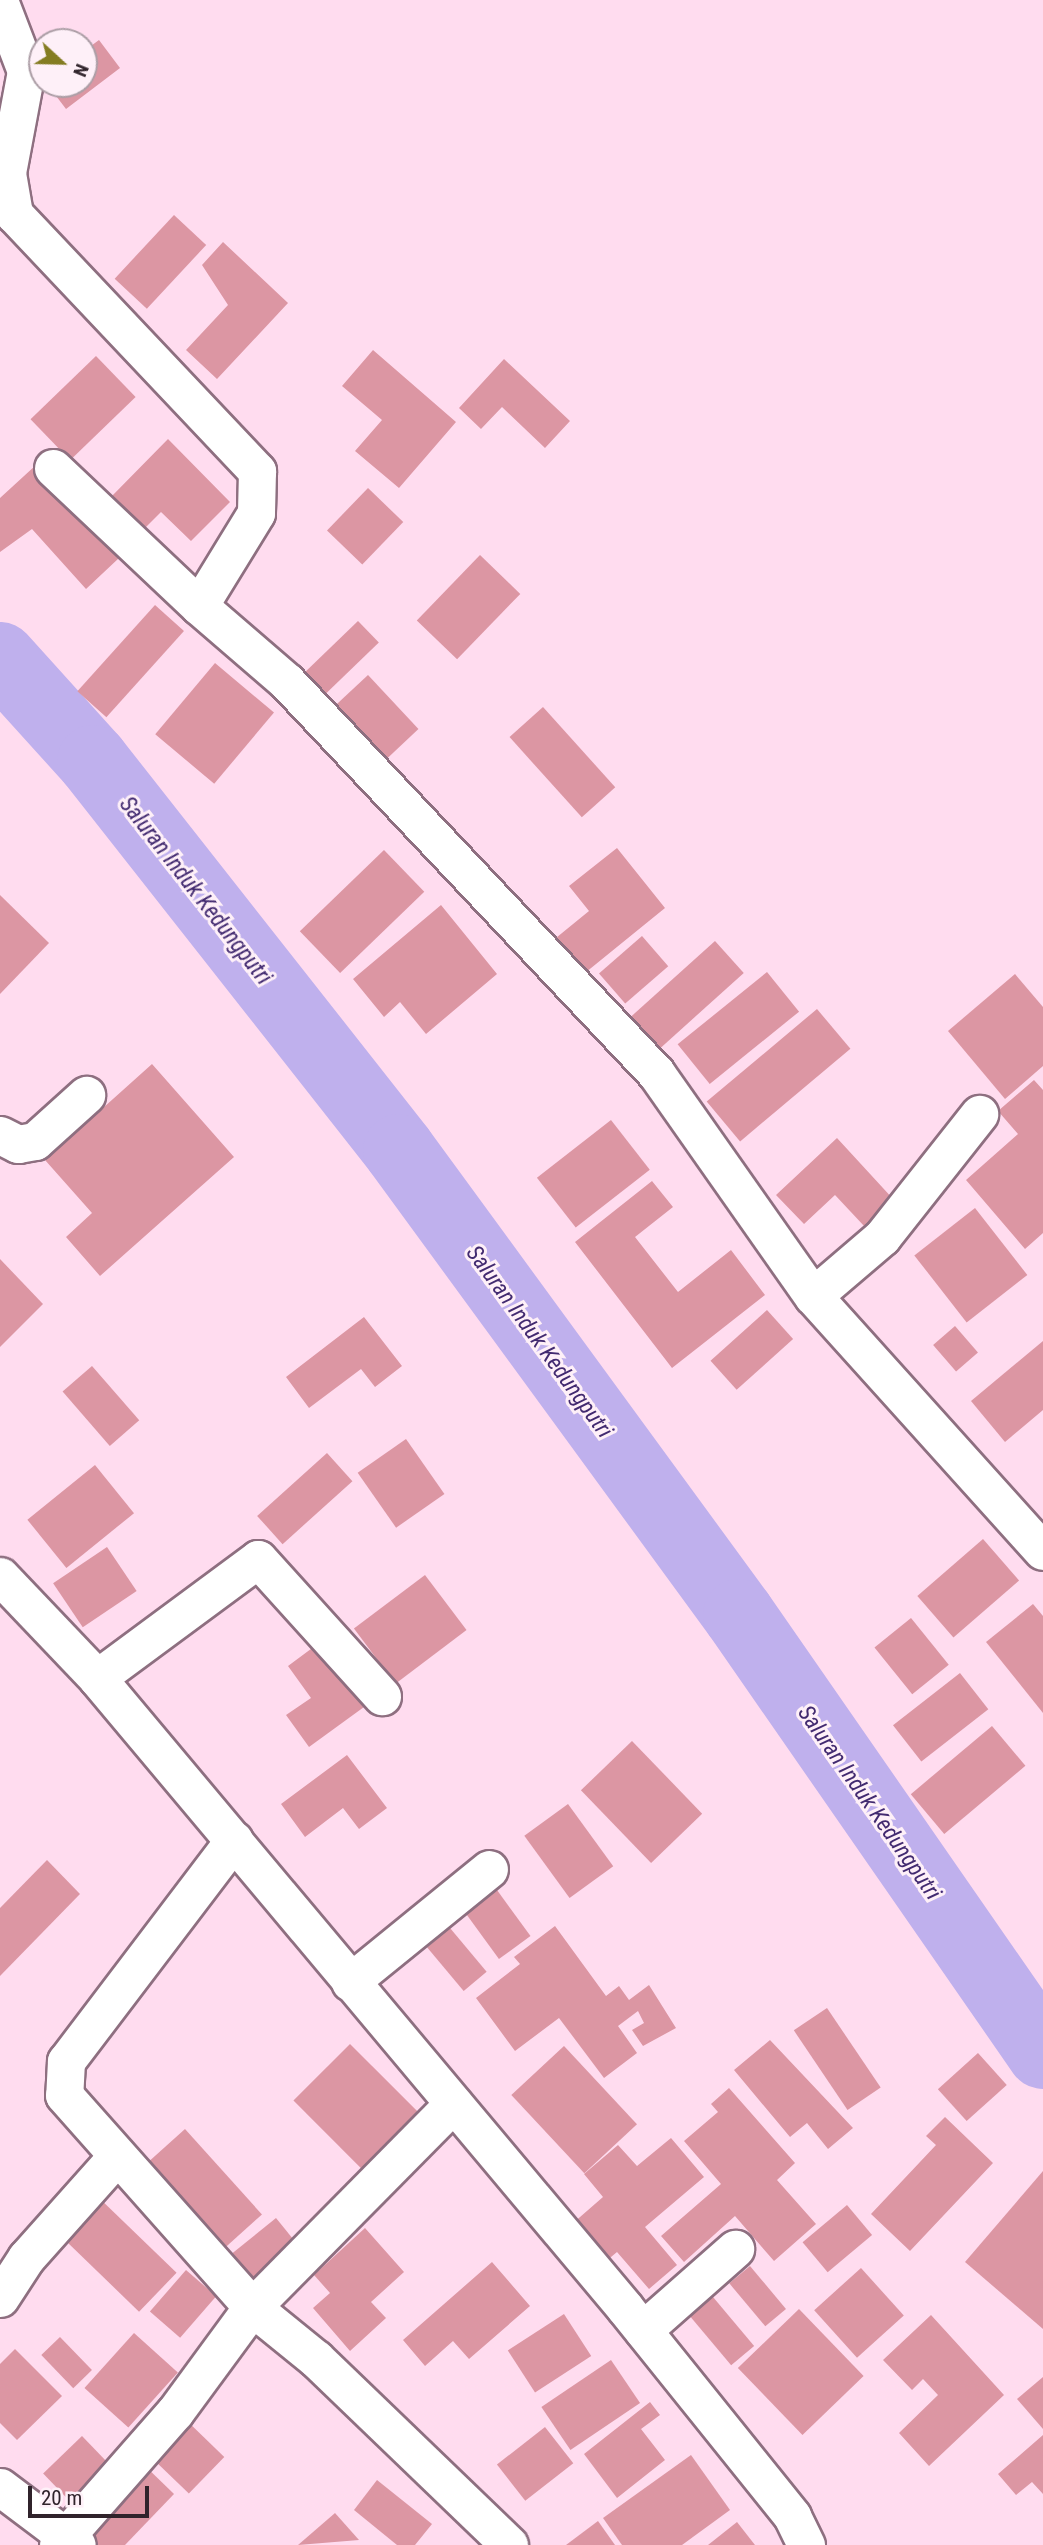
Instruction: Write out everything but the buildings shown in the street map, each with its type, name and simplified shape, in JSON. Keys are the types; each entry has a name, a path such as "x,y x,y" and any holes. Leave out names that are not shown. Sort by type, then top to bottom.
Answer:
{"street":[{"path":"0,3 26,71 7,173 15,214 257,471 256,513 199,606"},
{"path":"53,468 199,606 287,682 656,1073 813,1296 1043,1551"},
{"path":"0,1135 19,1144 35,1141 86,1095"},
{"path":"813,1296 882,1237 979,1114"},
{"path":"97,1678 258,1559 382,1696"},
{"path":"0,1576 97,1678 643,2330 792,2516 806,2545"},
{"path":"234,1840 66,2061 64,2095 252,2307 316,2359 509,2545"},
{"path":"350,1982 489,1869"},
{"path":"0,2487 67,2542 175,2412 252,2307 453,2104"},
{"path":"0,2298 26,2258 117,2156"},
{"path":"643,2330 735,2249"}],"waterway":[{"name":"Saluran Induk Kedungputri","path":"0,658 93,761 399,1150 739,1615 1043,2053"}]}
